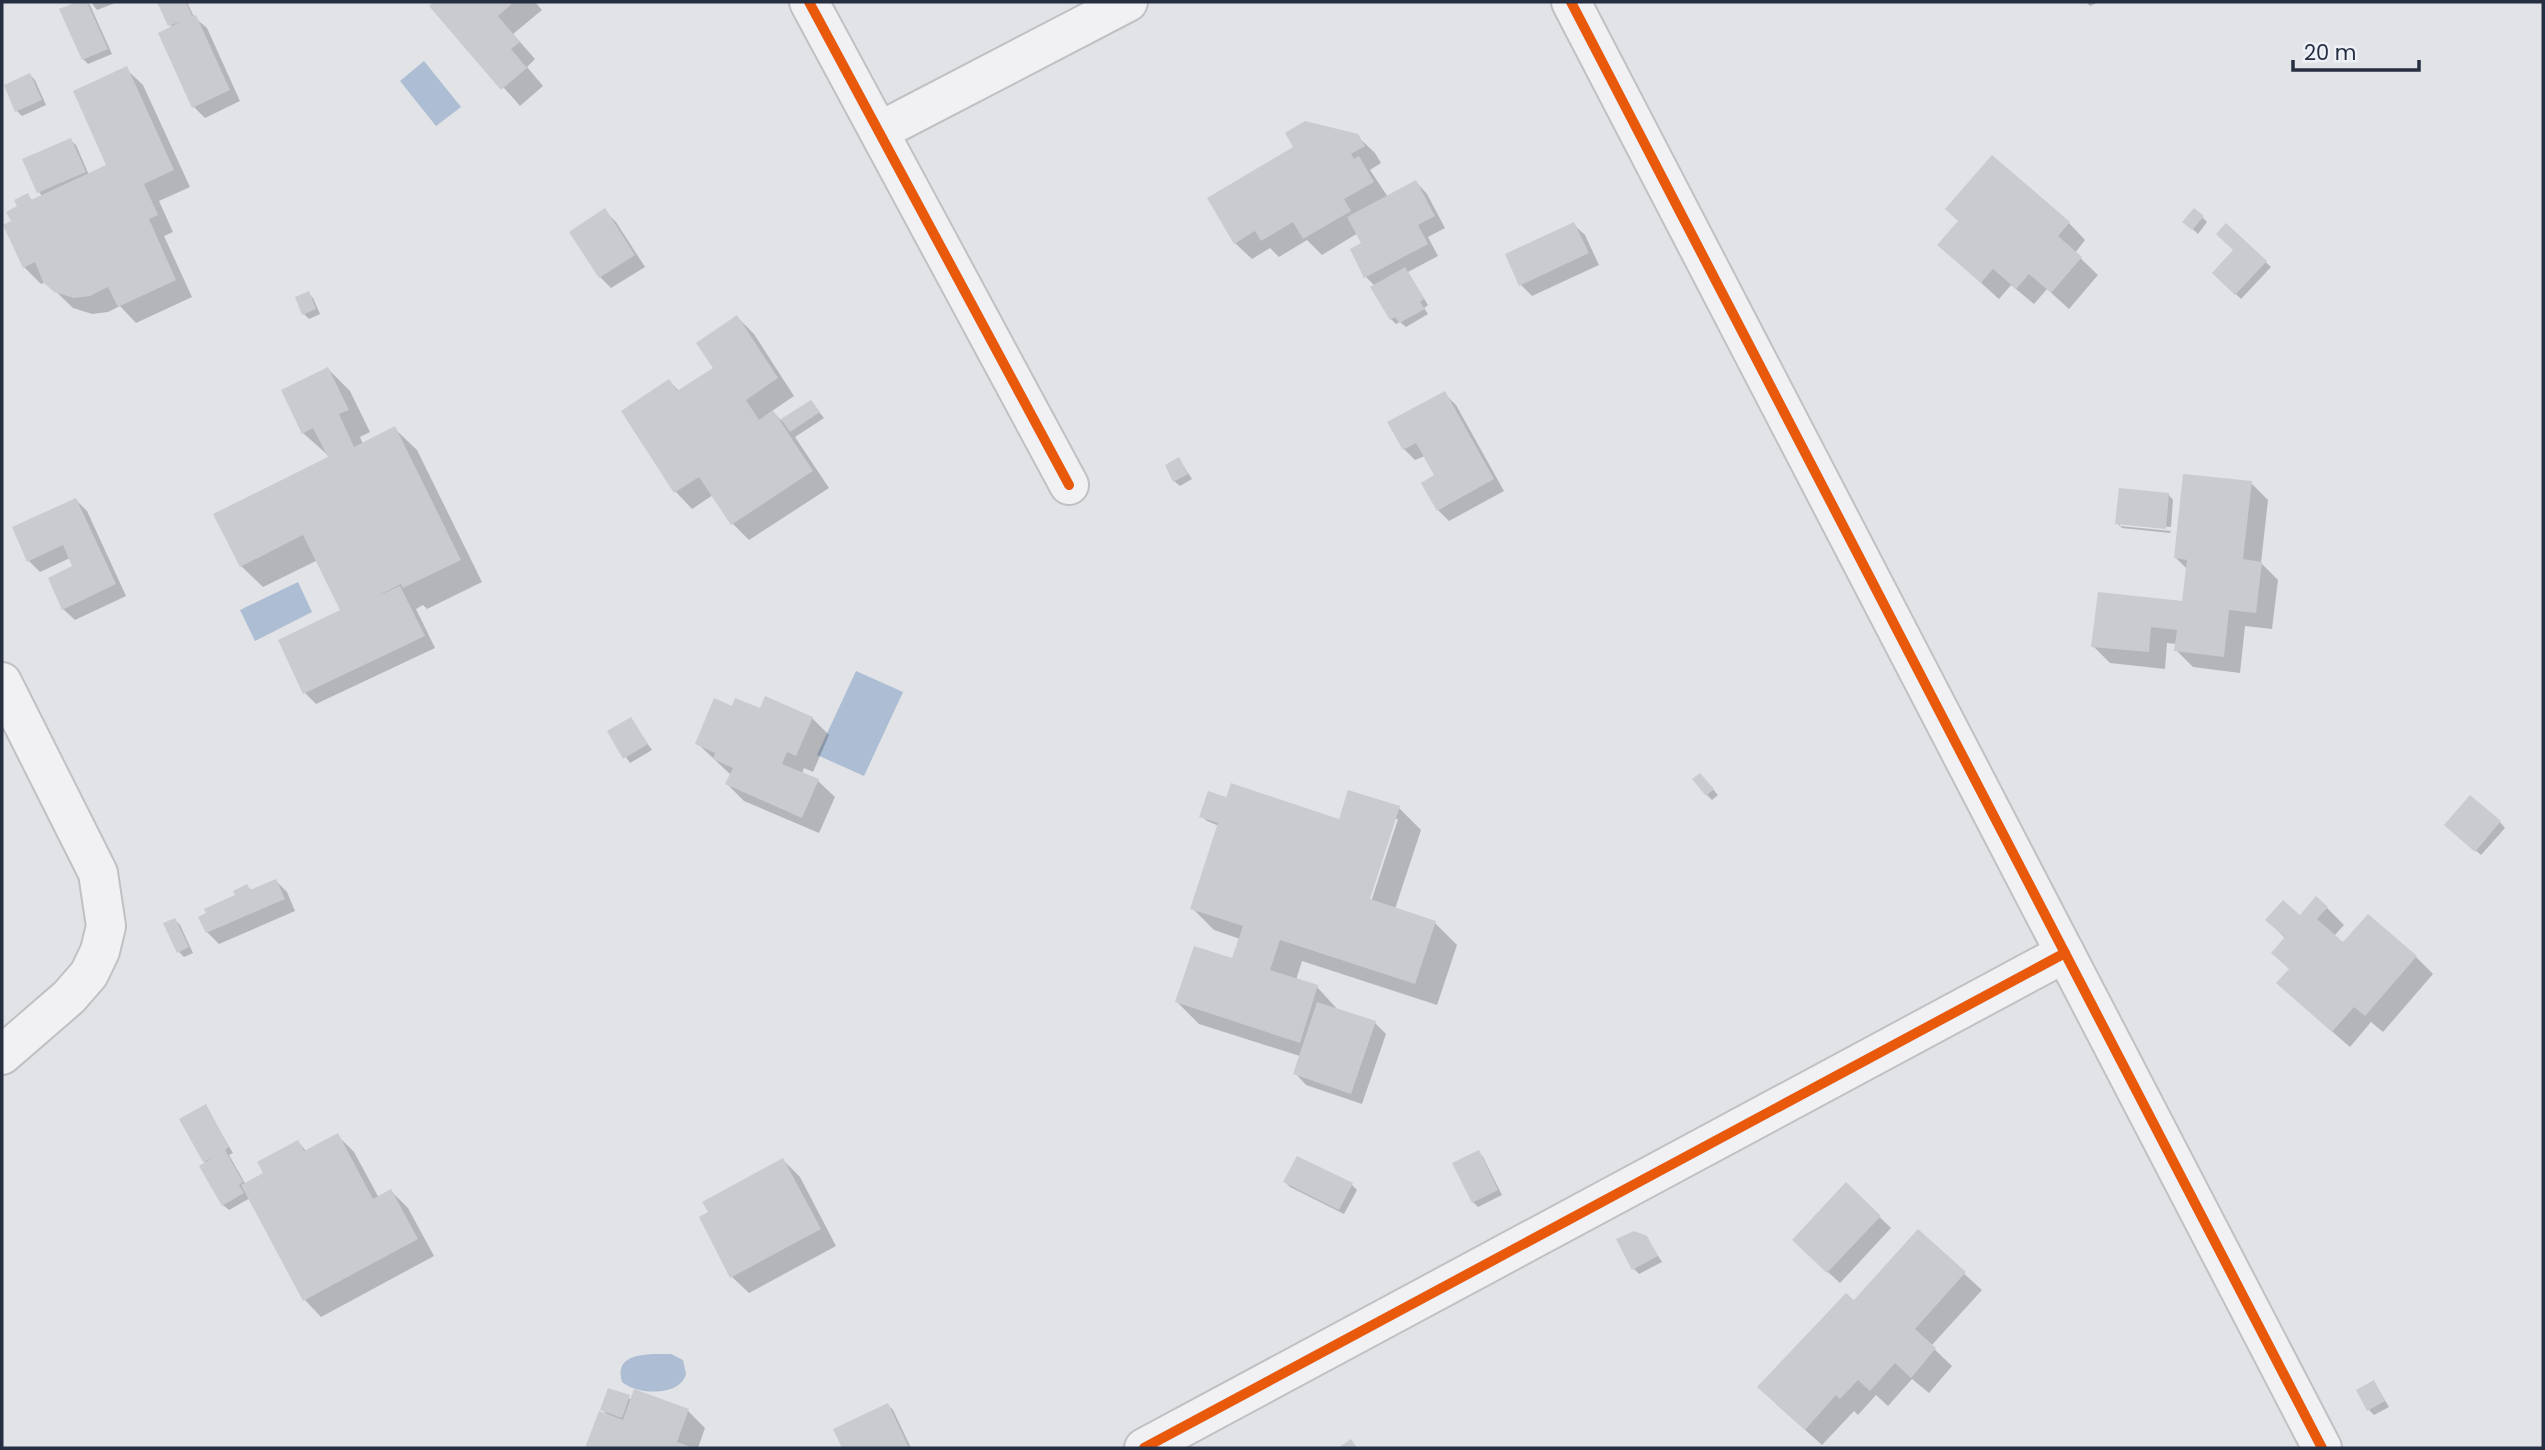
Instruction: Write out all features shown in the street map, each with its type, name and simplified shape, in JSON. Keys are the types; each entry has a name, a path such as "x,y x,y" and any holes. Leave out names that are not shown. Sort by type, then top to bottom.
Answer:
{"street":[{"path":"808,2 1069,485"},
{"path":"880,131 1129,2"},
{"path":"1570,2 2322,1448"},
{"path":"2,682 98,873 106,926 100,951 89,974 69,997 2,1055"},
{"path":"1144,1448 2065,953"}],"water":[{"path":"424,61 461,107 436,126 400,81"},
{"path":"298,582 312,612 255,641 240,610"},
{"path":"856,671 903,692 864,776 817,755"},
{"path":"671,1354 683,1360 686,1374 676,1387 657,1392 637,1389 622,1382 621,1368 628,1359"}],"building":[{"path":"77,2 87,2 108,49 82,60 59,9"},
{"path":"157,2 186,2 192,16 196,15 230,90 192,108 158,33 182,21 168,26"},
{"path":"434,2 514,2 498,16 520,42 511,49 527,68 501,90 429,6"},
{"path":"127,66 174,170 144,184 158,215 149,219 176,280 118,307 108,287 90,296 74,298 54,292 43,282 35,262 23,268 3,225 11,221 6,212 17,206 14,200 28,193 31,200 106,165 73,91"},
{"path":"30,73 42,100 15,112 4,85"},
{"path":"1305,121 1358,134 1365,146 1351,154 1354,159 1359,156 1374,182 1344,199 1351,211 1303,239 1293,222 1261,241 1255,231 1234,244 1207,198 1293,147 1285,133"},
{"path":"71,138 86,172 37,193 22,159"},
{"path":"1992,155 2070,222 2058,236 2082,257 2051,293 2029,274 2016,289 1993,269 1981,283 1937,245 1958,221 1945,209"},
{"path":"1416,180 1435,216 1418,225 1428,244 1364,278 1350,249 1361,243 1347,217"},
{"path":"605,208 635,255 599,278 569,232"},
{"path":"2194,208 2204,216 2192,230 2182,222"},
{"path":"1574,222 1589,253 1519,286 1505,254"},
{"path":"2226,223 2267,261 2235,295 2212,273 2233,250 2216,234"},
{"path":"1405,267 1424,299 1420,302 1425,309 1399,323 1395,317 1390,320 1370,287"},
{"path":"309,291 316,309 302,315 295,297"},
{"path":"737,315 778,378 746,400 759,420 773,410 813,471 731,525 699,477 674,493 621,411 669,379 677,391 713,368 696,343"},
{"path":"328,367 349,410 339,414 354,447 395,426 461,560 403,588 401,584 375,597 400,586 425,636 303,694 278,640 340,610 303,535 240,567 213,514 328,457 313,428 302,434 281,390"},
{"path":"1445,391 1494,479 1437,511 1421,483 1434,475 1416,443 1403,450 1387,422"},
{"path":"811,400 820,412 790,432 781,419"},
{"path":"1179,457 1188,474 1173,482 1165,465"},
{"path":"2183,474 2252,481 2243,559 2262,562 2256,613 2229,610 2224,657 2174,651 2177,630 2151,627 2149,652 2091,647 2098,592 2182,601 2187,560 2174,558"},
{"path":"2119,488 2169,493 2166,529 2115,524"},
{"path":"76,498 116,584 62,610 48,578 72,566 63,545 27,562 12,527"},
{"path":"765,696 813,717 796,756 787,752 782,764 819,779 802,818 725,784 733,768 713,759 715,753 695,744 714,698 732,706 735,698 760,708"},
{"path":"631,717 648,744 623,759 607,731"},
{"path":"1700,773 1714,789 1706,796 1692,779"},
{"path":"1231,783 1339,819 1348,790 1400,806 1370,899 1436,921 1415,984 1280,940 1270,970 1318,985 1300,1043 1175,1002 1194,946 1232,958 1243,926 1190,909 1218,823 1199,817 1208,791 1226,797 1224,804"},
{"path":"2470,795 2501,821 2475,852 2444,825"},
{"path":"276,879 285,899 206,933 198,917 206,913 204,909 235,895 233,891 247,884 250,890"},
{"path":"2316,896 2328,907 2317,919 2343,942 2368,914 2417,956 2365,1016 2354,1007 2332,1032 2276,983 2289,969 2271,953 2285,937 2265,920 2283,900 2300,915"},
{"path":"175,918 189,947 177,953 163,923"},
{"path":"1317,1002 1376,1021 1351,1094 1293,1074"},
{"path":"206,1104 229,1147 225,1150 243,1182 239,1185 244,1193 222,1206 199,1166 212,1158 203,1162 179,1119"},
{"path":"338,1133 373,1199 391,1189 418,1239 303,1301 241,1185 263,1173 257,1162 298,1140 304,1151"},
{"path":"1479,1150 1498,1190 1472,1203 1452,1163"},
{"path":"1297,1156 1353,1183 1339,1210 1283,1182"},
{"path":"783,1158 821,1229 730,1278 699,1217 708,1212 702,1202"},
{"path":"1846,1182 1881,1216 1827,1273 1792,1240"},
{"path":"1918,1229 1966,1272 1915,1329 1936,1348 1911,1378 1895,1363 1870,1391 1858,1380 1840,1399 1836,1395 1805,1430 1757,1387 1846,1293 1854,1300"},
{"path":"1634,1231 1647,1236 1658,1256 1632,1270 1616,1239"},
{"path":"2374,1380 2385,1401 2367,1411 2356,1390"},
{"path":"608,1388 630,1395 622,1418 600,1410"},
{"path":"634,1389 689,1409 677,1442 694,1448 585,1448 599,1411 623,1420"},
{"path":"888,1403 909,1448 842,1448 833,1429"},
{"path":"1351,1439 1357,1448 1338,1448"}],"cycle path":[{"path":"809,2 1069,485"},
{"path":"1571,2 2322,1448"},
{"path":"1144,1448 2065,953"}]}
